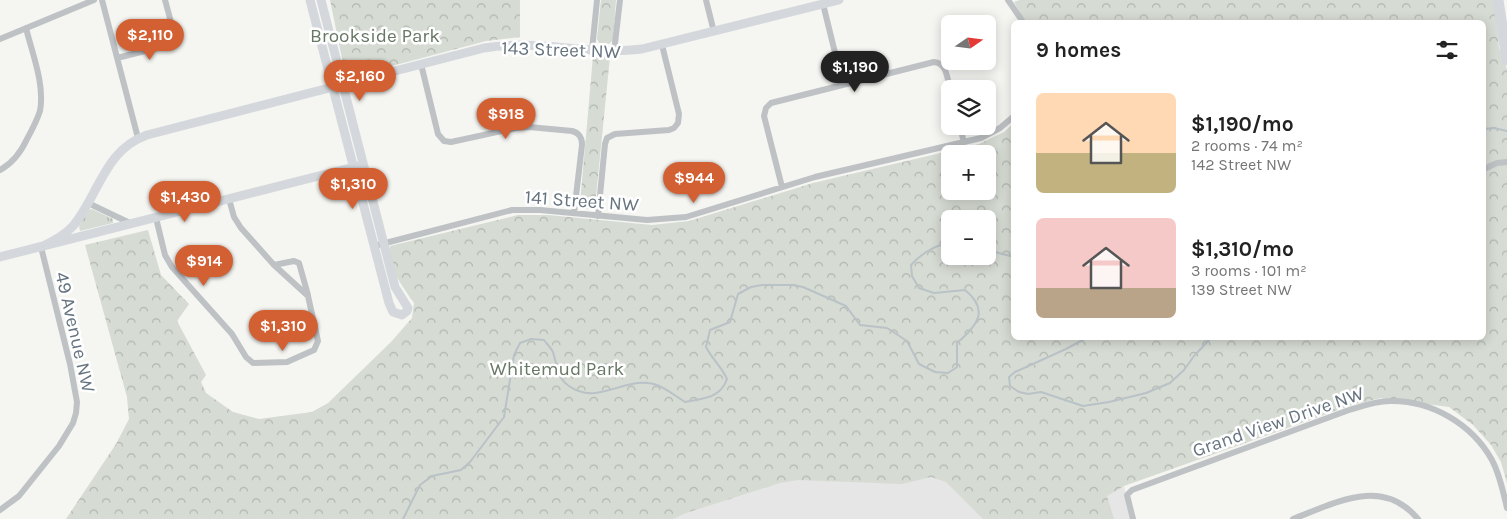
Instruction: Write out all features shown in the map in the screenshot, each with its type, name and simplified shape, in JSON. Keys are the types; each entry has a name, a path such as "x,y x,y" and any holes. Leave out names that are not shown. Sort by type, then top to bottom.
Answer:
{"highway":[{"path":"1498,0 1507,60"}],"street":[{"path":"0,39 94,0"},
{"path":"41,247 67,232 88,203 111,162 122,150 138,138 102,0"},
{"path":"117,58 165,46 172,42 174,33 166,0"},
{"path":"310,0 338,86 359,166 379,245 391,310 396,314 402,315 408,308 395,287 379,245"},
{"path":"321,0 338,86"},
{"path":"592,50 597,0"},
{"path":"614,52 620,0"},
{"path":"706,0 714,32"},
{"name":"143 Street NW","path":"138,138 147,134 472,51 505,45 539,45 614,52 662,46 839,0"},
{"path":"1008,0 1023,20"},
{"path":"823,4 843,85"},
{"path":"0,170 20,152 40,109 40,86 26,28"},
{"path":"598,216 607,138 615,134 668,130 674,128 678,123 679,114 662,46"},
{"path":"782,187 765,119 766,108 774,102 931,62 941,64 945,68 948,80"},
{"path":"421,64 438,134 444,141 451,142 503,129 522,127 572,132 580,136 582,145 574,213"},
{"name":"141 Street NW","path":"379,245 512,210 540,210 647,220 686,217 820,176 988,135 1011,119"},
{"path":"962,135 964,142"},
{"path":"1486,168 1497,163 1507,162"},
{"path":"0,257 359,166"},
{"path":"229,199 234,217 239,225 274,265 308,296"},
{"path":"88,203 132,224"},
{"path":"156,218 165,255 172,267 232,334 246,357 253,363 287,362 314,350 318,341 299,263 294,261 274,265"},
{"name":"49 Avenue NW","path":"0,510 19,496 59,446 73,424 78,402 41,247"},
{"name":"Grand View Drive NW","path":"1133,519 1128,492 1349,410 1391,401 1419,404 1432,408 1444,413 1468,430 1491,459 1498,473 1507,508"},
{"path":"1293,519 1357,496 1379,496 1398,502 1418,519"}],"shaded area":[{"path":"1106,414 1132,519 506,519"}],"green space":[{"name":"Brookside Park","path":"330,0 520,0 520,37 486,41 354,76 345,73"},
{"path":"601,0 616,0 613,40 609,44 599,43 597,38"},
{"name":"Whitemud Park","path":"1020,0 1494,0 1499,48 1507,69 1507,483 1501,462 1491,445 1473,425 1449,407 1381,398 1352,405 1124,486 1107,496 1114,519 983,519 946,482 931,477 902,484 798,480 780,483 686,513 673,519 66,519 116,444 129,419 127,397 85,245 148,230 161,275 189,304 177,321 206,375 201,382 206,393 233,412 259,419 312,412 328,403 391,342 412,318 414,303 390,261 390,246 518,215 548,215 652,225 689,221 813,183 941,153 941,200 996,200 996,145 975,145 1004,132 1011,126 1011,340 1486,340 1486,20 1024,20 1014,2"},
{"path":"593,56 610,57 595,206 590,209 582,209 580,204"},
{"path":"92,209 113,219 113,223 80,231 79,226 89,210"}],"waterway":[{"path":"1486,129 1494,128 1507,131"},
{"path":"403,519 420,485 432,476 461,470 470,462 504,417 514,355 520,343 531,339 544,340 553,352 562,379 569,386 579,391 598,393 628,385 648,383 663,388 685,402 698,400 715,394 724,386 727,379 706,347 710,330 730,322 738,294 751,287 762,285 793,285 803,287 846,306 860,325 887,328 907,341 919,364 935,372 948,373 957,367 957,343 975,324 979,311 973,297 965,290 934,293 919,288 912,276 911,265 928,250 941,245"},
{"path":"996,252 1011,256"},
{"path":"1082,340 1015,372 1009,377 1010,386 1019,392 1028,394 1041,392 1083,406 1109,402 1146,393 1170,383 1184,370 1209,340"}]}
